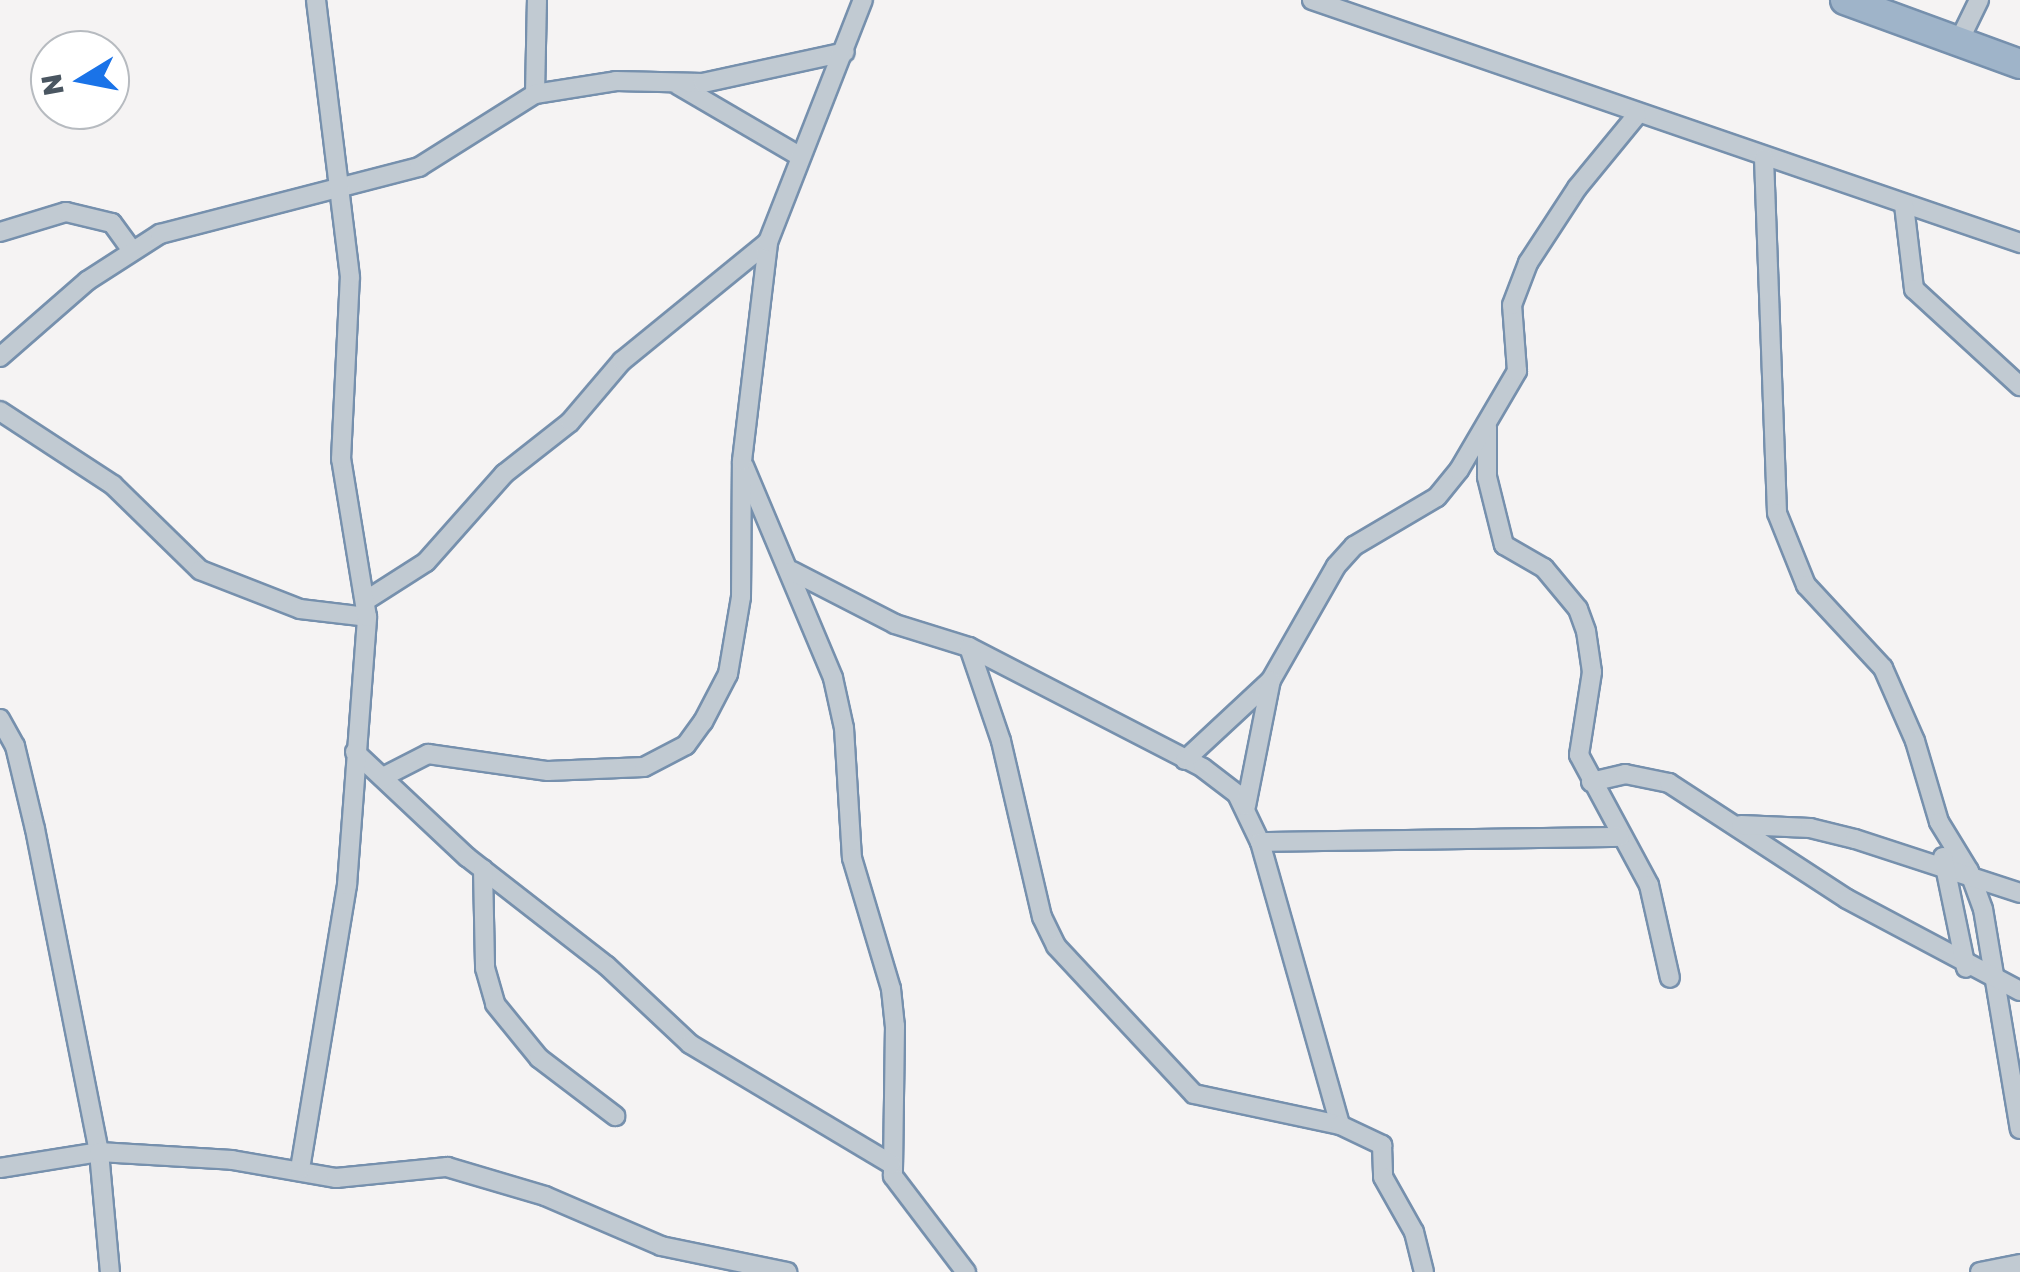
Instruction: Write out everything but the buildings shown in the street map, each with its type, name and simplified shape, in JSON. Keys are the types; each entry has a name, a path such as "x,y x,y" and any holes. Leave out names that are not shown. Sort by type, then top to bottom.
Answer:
{"highway":[{"path":"1845,0 2020,64"}],"street":[{"path":"535,94 536,0"},
{"path":"383,777 428,754 595,773 644,767 686,745 728,674 741,597 742,462 768,242 798,156 845,52 863,0"},
{"path":"1312,0 1637,116 2020,243"},
{"path":"1959,41 1979,0"},
{"path":"300,1169 348,884 366,609 341,459 351,328 342,187 318,2"},
{"path":"0,356 132,249 160,234 436,160 481,123 535,94 616,82 678,85 845,52"},
{"path":"678,85 798,156"},
{"path":"1185,760 1271,680 1336,566 1354,546 1436,497 1487,426 1517,372 1512,305 1528,263 1577,188 1637,116"},
{"path":"1764,158 1777,513 1806,585 1884,668 1915,741 1939,822 1966,968"},
{"path":"1904,204 1906,269 1914,289 2020,386"},
{"path":"0,232 66,212 112,223 132,249"},
{"path":"0,411 113,485 200,570 300,609 366,609 426,562 504,474 570,422 622,362 768,242"},
{"path":"1487,426 1487,478 1504,545 1544,568 1578,609 1586,631 1592,672 1578,755 1649,885 1670,978"},
{"path":"742,462 792,571 834,678 844,728 852,858 891,989 897,1093 893,1176 966,1272"},
{"path":"792,571 895,624 970,646 1185,760 1246,806 1260,842 1340,1125"},
{"path":"970,646 1001,741 1042,917 1056,946 1194,1094 1340,1125 1384,1148 1384,1177 1414,1232 1424,1272"},
{"path":"1246,806 1271,680"},
{"path":"0,720 15,746 35,829 99,1152 110,1272"},
{"path":"355,752 483,869 607,966 690,1044 891,1164"},
{"path":"1591,782 1625,774 1669,783 1740,825 1779,857 1966,968 2020,991"},
{"path":"1939,822 1969,871 1983,909 1991,978 2020,1128"},
{"path":"1740,825 1810,828 1944,863 2020,893"},
{"path":"1260,842 1620,837"},
{"path":"483,869 485,968 495,1004 539,1058 615,1116"},
{"path":"0,1168 99,1152 300,1169 362,1179 425,1167 473,1172 662,1246 787,1272"},
{"path":"1980,1272 2020,1264"}]}
